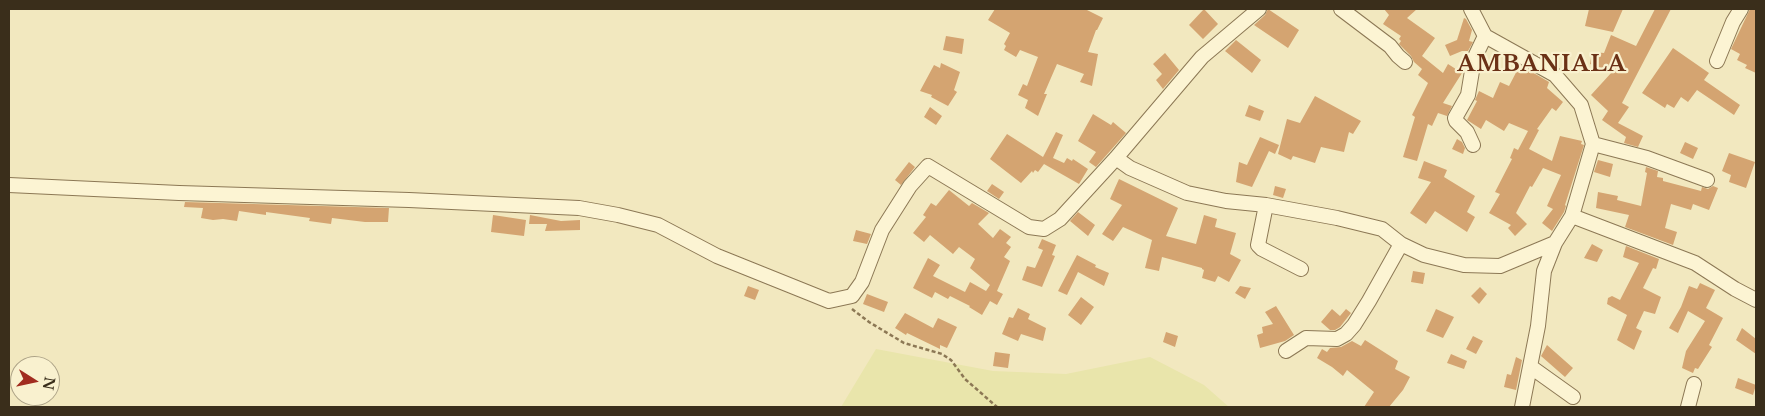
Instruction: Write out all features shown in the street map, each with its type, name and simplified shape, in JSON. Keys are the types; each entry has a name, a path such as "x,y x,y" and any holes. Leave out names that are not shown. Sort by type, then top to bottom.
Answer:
{"street":[{"path":"9,185 579,208 658,225 717,256 829,301 852,296 862,282 882,230 910,186 928,166 1030,227 1044,229 1060,219 1116,158 1202,57 1259,9"},
{"path":"1342,9 1390,46 1405,62"},
{"path":"1471,9 1485,36 1555,75 1581,105 1593,144 1572,216 1555,243 1544,271 1538,326 1522,407"},
{"path":"1717,61 1733,22 1741,9"},
{"path":"1473,145 1467,132 1455,118 1468,95 1474,59 1485,36"},
{"path":"1593,144 1646,158 1707,180"},
{"path":"1116,158 1130,168 1187,193 1226,202 1266,205 1337,218 1382,229 1401,244 1424,255 1464,266 1500,266 1555,243"},
{"path":"1266,205 1258,245 1262,249 1302,269"},
{"path":"1572,216 1695,263 1756,300"},
{"path":"1286,352 1306,338 1337,339 1346,334 1369,301 1401,244"},
{"path":"1531,367 1573,397"},
{"path":"1688,407 1694,384"}],"path":[{"path":"843,298 853,310 869,322 904,343 942,354 951,360 965,379 997,407"}],"shaded area":[{"path":"876,349 993,371 1066,374 1150,357 1204,385 1229,407 841,407"}],"building":[{"path":"995,9 1085,9 1103,18 1096,30 1088,52 1098,54 1092,86 1080,82 1084,74 1057,64 1044,94 1047,94 1038,116 1025,108 1028,100 1018,95 1023,84 1027,86 1038,57 1020,50 1016,57 1004,50 1006,46 1004,44 1010,33 988,20"},
{"path":"1204,9 1218,24 1203,39 1189,25"},
{"path":"1268,9 1299,30 1288,48 1254,25 1265,15"},
{"path":"1384,9 1417,9 1407,18 1435,38 1422,56 1443,73 1448,64 1462,73 1443,103 1452,106 1447,116 1438,113 1432,126 1428,124 1417,161 1403,157 1415,117 1412,115 1428,83 1418,75 1422,69 1399,44 1401,36 1383,24 1389,15"},
{"path":"1589,9 1623,9 1613,32 1585,26"},
{"path":"1655,9 1671,9 1622,103 1629,107 1618,123 1643,136 1638,147 1624,143 1626,137 1602,120 1608,111 1591,95 1612,72 1590,64 1592,52 1604,53 1611,35 1636,46"},
{"path":"1750,9 1756,9 1756,73 1745,68 1747,65 1737,60 1740,54 1731,49"},
{"path":"1464,18 1472,30 1469,41 1473,42 1468,51 1462,51 1450,56 1445,45 1457,40"},
{"path":"946,36 964,39 962,54 943,50"},
{"path":"1236,40 1261,60 1252,73 1225,51"},
{"path":"1673,48 1709,73 1704,80 1740,105 1734,115 1697,90 1688,102 1681,97 1674,108 1667,104 1665,108 1642,93"},
{"path":"1165,53 1179,70 1163,89 1156,80 1162,74 1153,64"},
{"path":"941,63 960,72 954,90 957,92 948,106 931,97 932,95 920,91 934,65 940,68"},
{"path":"1520,65 1549,82 1547,88 1563,102 1556,111 1552,108 1537,129 1539,130 1529,149 1552,161 1560,136 1582,141 1581,144 1584,145 1564,212 1552,231 1542,223 1553,209 1547,206 1561,175 1543,168 1532,187 1530,186 1516,213 1527,224 1515,236 1508,228 1511,225 1489,213 1500,194 1495,192 1512,159 1510,158 1514,148 1518,150 1528,131 1509,123 1504,131 1486,120 1481,129 1467,120 1477,101 1475,100 1479,91 1493,98 1500,82 1509,86"},
{"path":"1315,96 1361,121 1353,134 1349,132 1344,152 1321,147 1315,163 1293,156 1291,160 1278,154 1287,119 1300,123"},
{"path":"1249,105 1264,111 1260,121 1245,116"},
{"path":"930,107 942,116 936,125 924,117"},
{"path":"1093,114 1111,125 1113,122 1126,133 1096,167 1089,162 1096,152 1078,141"},
{"path":"1056,132 1063,135 1053,158 1064,163 1067,158 1072,161 1073,159 1088,169 1079,184 1044,164 1038,172 1035,170 1033,173 1032,171 1021,183 990,159 1007,134 1043,157"},
{"path":"1260,137 1279,145 1275,154 1269,151 1252,187 1236,182 1239,162 1247,165"},
{"path":"1457,139 1462,142 1465,148 1463,154 1452,149"},
{"path":"1685,142 1698,148 1693,159 1680,153"},
{"path":"1729,153 1755,162 1746,188 1729,182 1731,175 1722,171"},
{"path":"1598,160 1613,164 1610,177 1594,172"},
{"path":"1424,161 1447,170 1444,177 1475,196 1467,212 1475,217 1467,232 1435,211 1426,224 1410,213 1431,182 1418,178"},
{"path":"909,162 915,167 901,185 895,180"},
{"path":"1646,167 1658,171 1657,177 1663,178 1663,181 1701,191 1702,187 1708,189 1713,186 1718,188 1709,210 1693,204 1691,210 1671,204 1665,228 1677,232 1673,245 1625,227 1629,215 1596,208 1598,192 1618,196 1617,200 1641,206 1647,173 1645,172"},
{"path":"1119,179 1178,208 1166,236 1196,244 1204,215 1217,219 1215,227 1236,233 1230,254 1241,260 1229,282 1218,276 1215,282 1202,278 1204,270 1202,268 1162,257 1159,271 1145,268 1152,240 1123,227 1113,241 1102,234 1122,205 1110,199"},
{"path":"992,184 1004,192 999,199 987,191"},
{"path":"1275,186 1286,189 1283,198 1273,195"},
{"path":"949,190 969,206 972,203 989,213 978,224 993,238 1000,229 1011,237 1006,243 1011,247 1004,257 1010,261 997,291 1003,294 997,305 990,301 982,315 970,306 950,296 948,299 935,292 932,298 913,288 928,258 940,265 933,276 965,292 970,282 986,291 990,285 970,268 975,259 959,247 953,254 930,235 924,242 913,233 926,217 923,215 931,203 936,206"},
{"path":"185,202 389,208 388,222 365,222 332,218 331,224 309,221 310,218 266,212 266,215 239,211 237,221 213,220 201,218 203,208 184,207"},
{"path":"1078,212 1095,225 1088,236 1070,221"},
{"path":"493,215 526,220 524,236 491,232"},
{"path":"530,215 561,221 580,220 580,230 545,231 547,224 529,224"},
{"path":"856,230 871,234 867,244 853,241"},
{"path":"1042,239 1056,245 1052,255 1055,256 1042,287 1022,280 1027,266 1035,268 1043,250 1038,248"},
{"path":"1592,244 1603,250 1597,262 1584,258"},
{"path":"1626,246 1659,259 1656,269 1653,268 1643,288 1661,297 1655,314 1644,311 1636,328 1642,331 1634,350 1617,340 1627,315 1607,304 1608,298 1612,296 1620,300 1639,263 1623,257"},
{"path":"1077,255 1096,265 1095,267 1109,273 1104,286 1078,272 1067,295 1058,291"},
{"path":"1413,271 1425,273 1423,284 1411,282"},
{"path":"1700,283 1715,290 1706,308 1723,318 1709,345 1712,347 1698,369 1695,368 1693,373 1682,368 1686,351 1705,321 1688,311 1678,333 1669,328 1681,307 1689,286 1697,289"},
{"path":"748,286 759,290 755,300 744,296"},
{"path":"1240,286 1251,288 1245,299 1235,293"},
{"path":"1480,287 1487,294 1479,304 1471,296"},
{"path":"867,294 888,302 884,312 863,304"},
{"path":"1081,297 1094,307 1081,325 1068,315"},
{"path":"1276,306 1294,335 1285,341 1260,348 1257,335 1263,333 1262,327 1273,324 1265,312"},
{"path":"1018,308 1030,314 1028,319 1046,328 1043,341 1021,334 1018,341 1002,334 1009,317 1013,318"},
{"path":"1332,309 1340,316 1346,309 1351,313 1340,327 1335,330 1330,330 1321,322"},
{"path":"1436,309 1454,317 1443,338 1426,331"},
{"path":"905,313 933,328 938,318 957,327 947,348 940,345 940,349 907,333 906,335 895,328"},
{"path":"1742,328 1756,339 1756,354 1736,340"},
{"path":"1166,332 1178,336 1175,347 1163,342"},
{"path":"1473,336 1483,341 1476,354 1466,349"},
{"path":"1365,340 1398,361 1395,369 1410,377 1403,390 1389,407 1364,407 1374,392 1347,370 1343,376 1317,358 1322,349 1327,352 1330,348 1341,347 1352,341 1361,346"},
{"path":"1547,345 1573,368 1565,377 1541,356"},
{"path":"995,352 1010,354 1008,368 993,366"},
{"path":"1451,354 1467,361 1464,369 1447,363"},
{"path":"1516,357 1522,360 1516,390 1504,387 1507,374 1511,375"},
{"path":"1738,378 1756,385 1753,395 1735,388"}],"district":[{"name":"AMBANIALA","path":"1542,65"}]}
